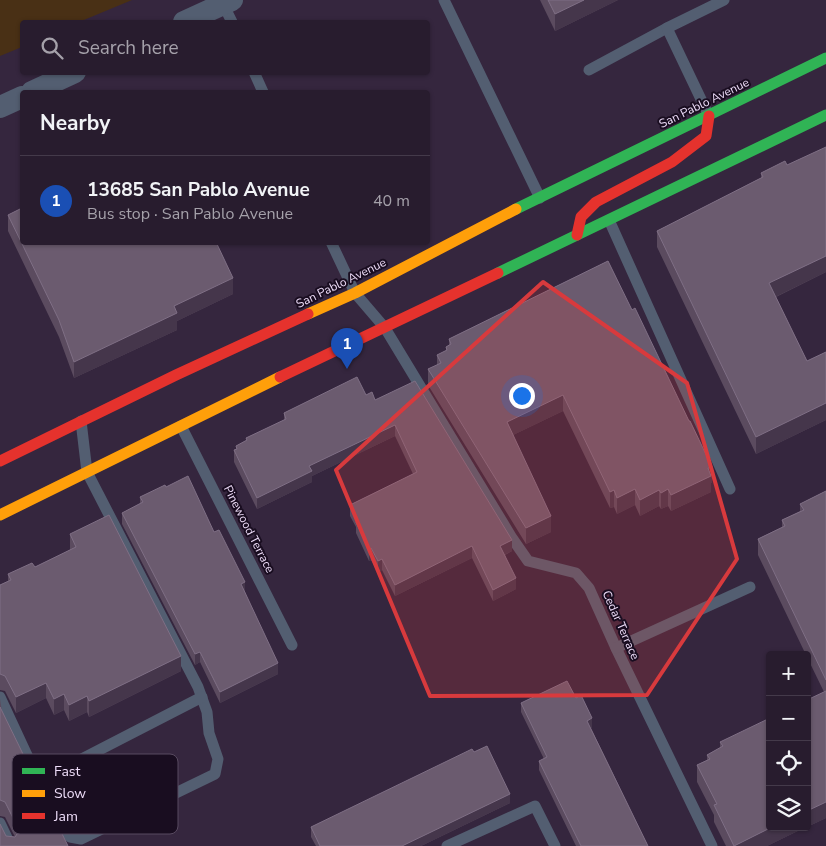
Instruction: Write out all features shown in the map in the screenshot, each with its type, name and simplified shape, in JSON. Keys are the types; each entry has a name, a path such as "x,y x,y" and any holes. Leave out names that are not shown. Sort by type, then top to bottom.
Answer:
{"main road":[{"name":"San Pablo Avenue","path":"0,461 176,375 355,293 476,229 826,58"},
{"path":"0,515 302,366 385,328 826,115"},
{"path":"576,235 581,217 596,202 672,162 706,136 709,116"}],"street":[{"path":"191,20 229,9"},
{"path":"36,90 69,75"},
{"path":"0,107 20,98"}],"lane":[{"path":"444,0 540,198"},
{"path":"589,70 724,0"},
{"path":"667,28 709,116"},
{"path":"255,75 262,90"},
{"path":"609,220 730,489"},
{"name":"Cedar Terrace","path":"332,245 355,293 385,328 512,538 528,561 576,573 589,588 712,846"},
{"path":"81,421 87,472 198,687 207,712 209,733 218,759 215,774 178,792"},
{"name":"Pinewood Terrace","path":"181,426 292,645"},
{"path":"616,648 750,587"},
{"path":"0,697 27,754"},
{"path":"92,754 202,697"},
{"path":"447,846 535,806 555,846"},
{"path":"0,823 11,846"},
{"path":"68,834 70,837 81,839 91,834"}],"highlighted area":[{"path":"543,282 687,383 737,559 647,695 430,696 336,470"}],"shaded area":[{"path":"0,0 132,0 84,20 20,20 20,48 0,56"}],"building":[{"path":"548,0 584,0 555,14"},
{"path":"826,147 826,256 769,283 807,361 826,352 826,403 756,437 657,231 763,177 761,173 785,161 787,165"},
{"path":"20,209 20,240 8,215"},
{"path":"23,245 217,245 233,278 174,306 177,313 74,362 59,320"},
{"path":"608,261 632,310 635,308 690,421 712,467 708,468 711,476 671,495 668,489 661,493 659,490 640,500 635,489 617,498 614,490 610,492 563,395 507,422 551,516 526,528 428,369 441,363 437,355 447,350 446,347 451,344 449,339"},
{"path":"357,377 366,395 372,392 375,400 415,381 512,540 500,546 516,578 493,590 472,546 395,585 382,559 378,561 371,548 369,550 350,505 417,472 395,425 309,466 312,471 257,498 234,450 237,449 236,446 247,440 246,438 286,419 284,413"},
{"path":"188,476 214,532 219,530 245,582 241,584 278,663 220,692 200,652 195,654 122,513 143,502 140,497"},
{"path":"826,491 826,680 758,539 785,526 782,520 804,510 800,504"},
{"path":"109,515 181,656 89,701 87,696 69,705 64,694 54,699 46,683 16,697 5,676 0,674 0,585 11,580 8,574 32,563 35,567 76,547 70,534"},
{"path":"567,681 576,698 581,695 592,718 587,721 648,846 581,846 539,761 547,757 521,703"},
{"path":"826,691 826,802 811,809 811,741 811,698"},
{"path":"0,707 23,754 12,754 12,816 5,802 0,800"},
{"path":"766,720 766,830 734,846 714,805 717,804 697,765 710,759 707,755 723,746 720,742"},
{"path":"487,746 510,794 402,846 320,846 311,827 472,749 474,752"},
{"path":"0,824 6,836 15,837 17,834 62,834 68,846 0,846"}],"traffic: fast":[{"path":"516,209 826,58"},
{"path":"498,273 826,115"}],"traffic: slow":[{"path":"308,314 355,293 516,209"},
{"path":"0,515 280,377"}],"traffic: jam":[{"path":"577,235 581,217 596,202 672,162 706,136 709,116"},
{"path":"280,377 498,273"},
{"path":"0,461 176,375 308,314"}],"place":[{"name":"13685 San Pablo Avenue","path":"347,369"}]}
